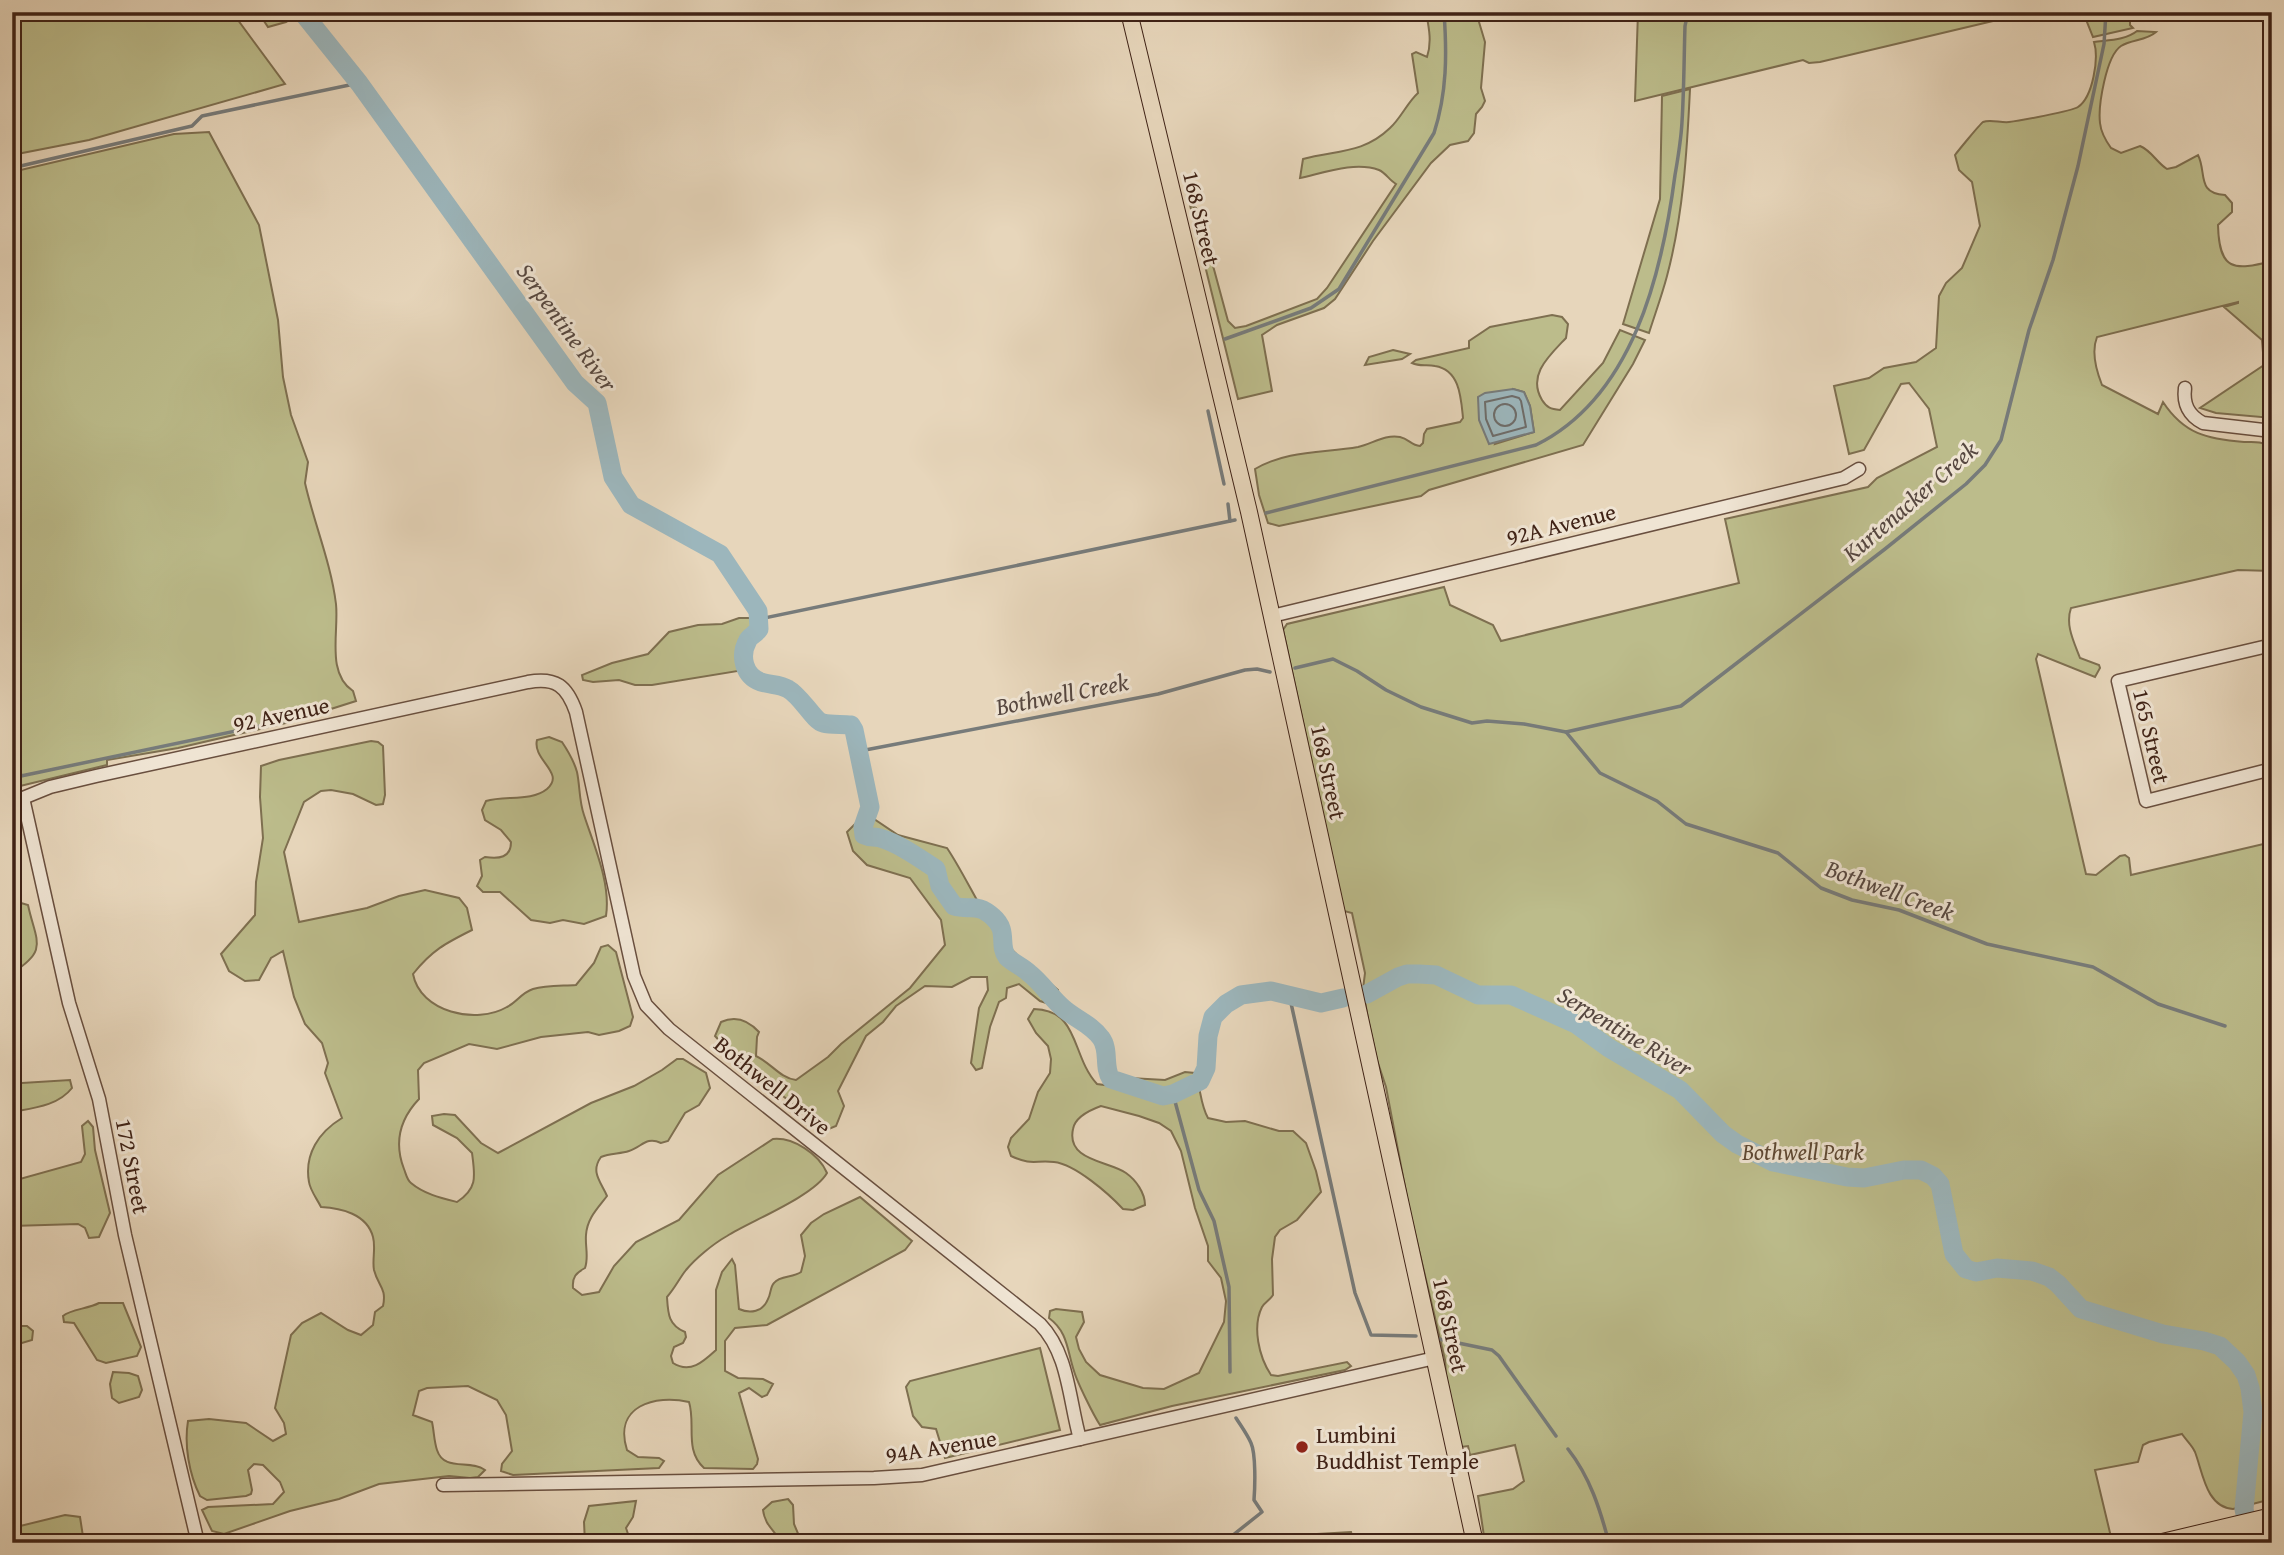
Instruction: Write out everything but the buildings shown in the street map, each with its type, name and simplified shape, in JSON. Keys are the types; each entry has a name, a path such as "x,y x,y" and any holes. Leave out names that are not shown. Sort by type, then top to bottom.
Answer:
{"main road":[{"name":"168 Street","path":"1129,12 1272,616 1475,1543"},
{"path":"2224,1536 2272,1516"},
{"path":"2158,1543 2272,1529"}],"street":[{"path":"2185,388 2185,404 2194,419 2203,424 2272,431"},
{"name":"92A Avenue","path":"1272,616 1844,478 1859,469"},
{"name":"165 Street","path":"2272,645 2118,681 2146,800 2272,769"},
{"name":"92 Avenue","path":"18,798 96,776 528,682 548,681 561,685"},
{"name":"Bothwell Drive","path":"561,685 576,712 634,976 646,1005 669,1029 1049,1333 1058,1350 1080,1440"},
{"name":"172 Street","path":"18,798 69,1003 99,1099 125,1235 198,1543"},
{"name":"94A Avenue","path":"443,1486 913,1476 943,1472 1435,1358"}],"green space":[{"path":"12,12 232,12 285,84 89,140 12,155"},
{"path":"258,12 295,12 297,15 286,22 268,27"},
{"path":"1426,12 1476,12 1485,42 1481,88 1485,101 1476,114 1474,133 1468,141 1450,145 1431,163 1373,241 1335,299 1324,308 1277,325 1262,335 1272,391 1238,399 1190,205 1196,208 1199,214 1228,321 1235,328 1317,299 1396,184 1379,170 1360,167 1300,178 1303,159 1370,143 1394,124 1418,93 1412,54 1416,52 1427,57 1429,51"},
{"path":"1638,12 2031,12 1820,62 1809,63 1803,60 1635,101"},
{"path":"2083,12 2130,12 2130,25 2133,28 2093,37"},
{"name":"Bothwell Park","path":"2137,31 2156,32 2125,44 2116,51 2107,70 2102,94 2101,130 2111,148 2121,153 2140,146 2167,169 2198,155 2206,186 2225,195 2232,203 2232,212 2218,225 2219,240 2226,259 2238,266 2272,261 2272,418 2216,413 2200,408 2264,365 2262,340 2224,307 2238,302 2097,337 2094,349 2096,367 2102,385 2158,414 2163,402 2179,421 2198,433 2219,439 2265,444 2272,475 2272,571 2238,570 2071,608 2069,621 2073,640 2080,658 2099,665 2095,677 2038,654 2036,659 2086,874 2096,875 2125,855 2129,858 2131,875 2272,842 2272,1499 2233,1509 2217,1502 2207,1488 2194,1449 2182,1434 2143,1445 2138,1462 2095,1470 2111,1537 2087,1543 1563,1543 1538,1536 1518,1543 1485,1543 1478,1496 1513,1489 1524,1481 1515,1445 1470,1455 1468,1446 1461,1447 1445,1360 1409,1208 1386,1087 1368,1019 1363,989 1365,973 1352,913 1344,911 1283,630 1287,624 1444,587 1450,605 1493,625 1501,641 1739,583 1725,519 1868,487 1877,478 1937,447 1929,409 1909,383 1901,384 1864,450 1849,454 1834,386 1869,378 1884,368 1916,362 1936,348 1939,296 1946,283 1962,268 1980,226 1972,182 1959,170 1955,155 1974,132 1986,121 2015,121 2078,107 2088,95 2094,77 2094,42 2122,38"},
{"path":"1690,89 1681,207 1667,276 1649,333 1623,324 1660,199 1662,96"},
{"path":"209,132 259,225 278,320 283,377 291,415 308,462 305,483 334,589 339,674 353,691 356,701 290,722 178,748 107,760 107,765 12,788 12,172 174,134"},
{"path":"1552,315 1562,317 1568,324 1566,338 1542,366 1537,382 1544,403 1550,408 1560,410 1603,363 1620,330 1645,340 1583,445 1429,490 1421,496 1279,526 1268,523 1259,495 1255,469 1292,455 1358,447 1389,437 1400,437 1420,446 1427,429 1460,422 1463,418 1460,394 1450,373 1435,366 1412,363 1469,348 1469,341 1490,327","holes":["1513,389 1524,392 1530,406 1534,432 1495,444"]},
{"path":"1393,350 1410,354 1402,359 1365,365 1369,357"},
{"path":"739,618 750,618 753,623 752,629 745,634 738,671 652,685 635,685 619,680 583,680 582,675 612,663 648,654 669,632 698,625 722,624"},
{"path":"549,737 562,742 574,764 582,810 604,878 606,916 584,924 563,920 550,923 531,920 500,892 483,892 477,886 482,876 480,860 503,856 509,851 511,842 501,830 485,820 482,810 486,801 533,796 547,789 553,777 539,754 537,740"},
{"path":"371,741 383,746 383,804 376,805 353,794 321,791 304,802 284,852 299,922 367,908 425,890 459,898 467,908 472,930 440,948 413,974 426,998 451,1012 480,1015 494,1012 514,1003 533,989 576,985 594,963 601,947 608,945 616,952 633,1017 630,1026 619,1031 599,1035 588,1032 541,1037 497,1049 469,1044 424,1063 418,1070 419,1099 403,1123 399,1141 401,1159 410,1182 427,1193 457,1202 469,1192 474,1181 472,1153 457,1138 433,1125 432,1116 455,1115 481,1143 498,1153 591,1103 634,1086 677,1059 683,1059 706,1073 710,1088 699,1105 685,1113 668,1141 648,1141 629,1151 601,1157 596,1172 607,1196 588,1223 586,1264 575,1276 573,1288 582,1295 599,1292 614,1266 636,1242 679,1220 718,1175 773,1139 789,1141 812,1153 827,1173 820,1182 796,1199 716,1243 686,1270 667,1297 670,1318 675,1326 685,1332 686,1337 683,1343 674,1347 671,1356 673,1363 691,1367 716,1350 716,1290 722,1272 732,1259 735,1265 739,1309 752,1311 760,1309 766,1303 777,1280 801,1272 805,1256 801,1235 811,1223 860,1197 912,1241 905,1250 767,1325 735,1328 725,1341 725,1371 738,1378 763,1379 773,1384 767,1395 762,1397 749,1388 739,1393 758,1459 753,1469 704,1468 692,1445 689,1402 663,1400 640,1406 632,1413 626,1423 624,1435 627,1450 638,1457 659,1458 664,1461 659,1468 513,1475 501,1471 502,1464 512,1451 506,1415 497,1400 468,1386 427,1388 419,1391 413,1415 432,1422 440,1457 451,1463 472,1465 485,1470 478,1477 449,1476 379,1484 224,1534 212,1531 202,1510 208,1507 273,1504 284,1492 280,1482 263,1465 254,1464 248,1470 251,1494 207,1500 200,1496 188,1459 188,1421 209,1419 246,1423 273,1441 286,1434 284,1423 275,1408 291,1335 302,1323 321,1313 361,1335 373,1325 375,1312 383,1306 383,1291 374,1270 374,1241 370,1229 352,1214 321,1207 310,1185 308,1172 311,1153 326,1130 342,1118 325,1073 328,1063 322,1043 305,1024 294,997 283,951 271,958 259,980 245,981 229,971 221,954 255,915 256,882 263,838 261,766"},
{"path":"860,819 874,819 898,835 947,848 998,934 1022,960 1058,990 1059,999 1053,1005 1040,1001 1019,984 1007,988 1006,998 999,1002 990,1027 982,1068 976,1070 971,1063 979,1008 988,990 987,977 971,977 952,987 925,986 896,1006 883,1022 866,1036 838,1091 844,1106 836,1126 826,1130 736,1059 715,1036 721,1022 737,1019 751,1024 759,1032 756,1056 790,1079 796,1080 828,1057 910,988 945,945 941,920 910,878 867,865 853,851 847,832"},
{"path":"21,903 28,905 37,944 31,958 12,973 12,908"},
{"path":"1034,1009 1049,1011 1060,1017 1073,1036 1089,1073 1097,1084 1112,1086 1130,1078 1165,1080 1185,1072 1195,1073 1208,1118 1226,1122 1245,1121 1279,1131 1293,1131 1306,1143 1321,1192 1297,1220 1280,1230 1275,1237 1272,1259 1273,1295 1263,1305 1259,1315 1258,1342 1271,1375 1278,1376 1347,1362 1351,1366 1345,1370 1172,1406 1100,1425 1076,1376 1063,1335 1049,1318 1050,1311 1056,1309 1082,1312 1084,1322 1076,1337 1079,1349 1086,1362 1100,1375 1143,1388 1164,1389 1199,1373 1224,1322 1226,1301 1221,1278 1208,1261 1208,1246 1195,1208 1181,1151 1171,1131 1159,1123 1101,1106 1084,1114 1074,1125 1073,1140 1082,1154 1126,1173 1139,1187 1145,1205 1133,1210 1123,1209 1072,1168 1054,1162 1029,1162 1011,1156 1008,1147 1011,1138 1029,1119 1038,1092 1050,1073 1048,1046 1028,1019"},
{"path":"12,1077 22,1083 70,1080 72,1088 60,1099 12,1112"},
{"path":"88,1121 93,1127 95,1150 110,1213 99,1237 89,1238 85,1228 78,1224 12,1226 12,1177 20,1179 81,1162 85,1154 82,1126"},
{"path":"99,1303 123,1303 141,1347 137,1356 106,1363 97,1360 74,1323 64,1322 63,1316 66,1314"},
{"path":"12,1326 27,1326 33,1331 32,1340 12,1346"},
{"path":"1040,1348 1060,1430 945,1458 936,1429 922,1427 913,1416 906,1387 910,1381"},
{"path":"113,1372 138,1376 142,1390 139,1397 119,1403 112,1398 110,1384"},
{"path":"788,1499 793,1505 794,1524 802,1543 781,1543 764,1515 763,1510 772,1502"},
{"path":"636,1501 633,1517 626,1528 631,1543 585,1543 584,1522 589,1506"},
{"path":"65,1515 80,1517 84,1543 12,1543 12,1528"},
{"path":"1351,1532 1354,1543 1271,1543 1317,1534"}],"water":[{"path":"1513,389 1524,392 1530,406 1534,432 1489,444 1479,420 1478,397 1485,393"}],"waterway":[{"name":"Serpentine River","path":"302,12 359,83 575,383 597,403 613,477 631,505 720,554 758,611 759,629 745,646 747,670 761,682 788,689 819,721 826,724 851,725 870,807 863,827 864,835 895,844 936,869 940,886 954,906 978,908 993,917 1001,927 1003,948 1007,957 1034,977 1059,1004 1101,1038 1111,1079 1163,1096 1200,1081 1206,1068 1208,1036 1213,1017 1226,1004 1241,995 1271,991 1321,1003 1343,998"},
{"path":"1225,339 1311,308 1339,289 1434,133 1445,73 1444,12"},
{"path":"1266,513 1536,445 1569,424 1597,396 1619,365 1637,329 1661,252 1681,135 1685,26 1688,12"},
{"name":"Kurtenacker Creek","path":"1566,732 1681,706 1885,549 1966,484 1985,465 2001,440 2029,330 2053,260 2078,166 2104,44 2106,12"},
{"path":"12,168 192,126 202,116 359,83"},
{"path":"1208,411 1224,484"},
{"path":"1228,504 1230,521"},
{"path":"760,619 1235,520"},
{"name":"Bothwell Creek","path":"1295,668 1333,659 1421,707 1472,723 1487,721 1524,724 1566,732 1600,773 1657,801 1686,824 1778,853 1821,888 1852,900 1899,910 1987,944 2093,967 2158,1004 2225,1026"},
{"name":"Bothwell Creek","path":"860,751 1158,694 1245,670 1270,672"},
{"path":"12,742 21,776 317,714"},
{"name":"Serpentine River","path":"1367,994 1398,977 1419,974 1436,975 1478,995 1511,995 1576,1024 1609,1048 1680,1090 1723,1134 1773,1162 1847,1177 1864,1178 1904,1170 1921,1170 1933,1176 1940,1184 1954,1254 1966,1269 1976,1272 1997,1268 2032,1271 2049,1277 2081,1309 2163,1334 2220,1346 2237,1362 2246,1375 2250,1388 2253,1412 2244,1509 2251,1543"},
{"path":"1289,994 1355,1293 1371,1335 1416,1336"},
{"path":"1173,1094 1199,1190 1214,1221 1229,1287 1230,1372"},
{"path":"1439,1339 1492,1350 1556,1436"},
{"path":"1223,1543 1262,1512 1254,1500 1253,1448 1236,1418"},
{"path":"1568,1449 1593,1494 1609,1543"}],"place":[{"name":"Lumbini Buddhist Temple","path":"1302,1447"}]}
